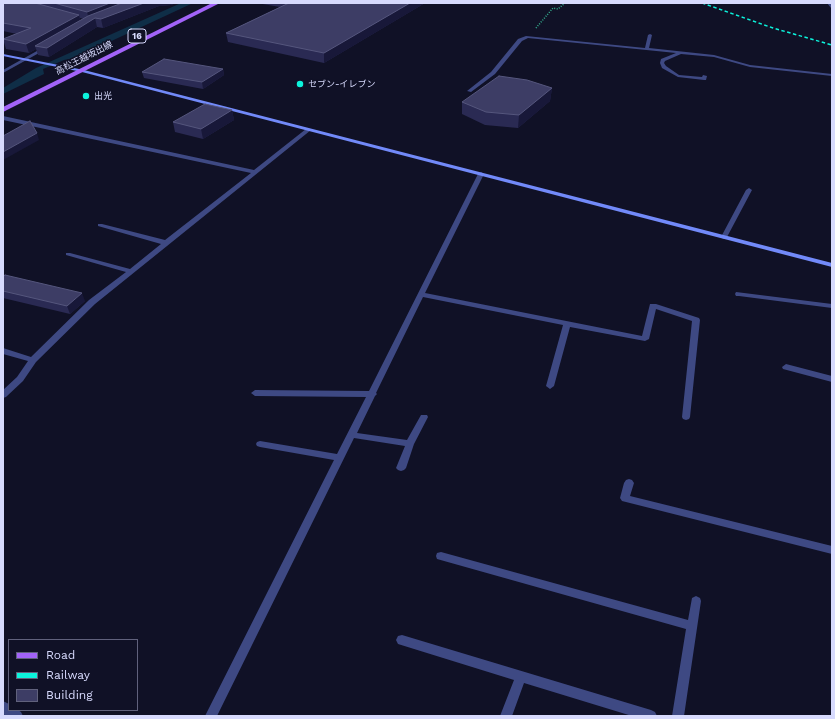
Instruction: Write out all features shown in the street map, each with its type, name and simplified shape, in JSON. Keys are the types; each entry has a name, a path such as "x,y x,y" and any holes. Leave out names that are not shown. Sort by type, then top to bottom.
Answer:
{"main road":[{"name":"高松王越坂出線","path":"17,94 204,3"},
{"name":"高松王越坂出線","path":"3,110 217,3"}],"street":[{"path":"829,3 832,7"},
{"path":"647,48 650,35"},
{"path":"469,91 493,73 520,40 528,37 647,48 682,54 714,56 750,66 832,76"},
{"path":"3,72 48,47"},
{"path":"682,54 663,60 662,63 664,67 678,76 704,79 705,76"},
{"path":"3,55 82,71 832,265"},
{"path":"3,118 255,172"},
{"path":"3,395 20,379 33,360 92,302 308,130"},
{"path":"211,716 373,394 481,174"},
{"path":"724,237 749,190"},
{"path":"100,225 167,243"},
{"path":"68,254 131,271"},
{"path":"738,294 832,306"},
{"path":"422,295 645,339 653,306 696,320 686,417"},
{"path":"550,386 567,323"},
{"path":"3,352 33,360"},
{"path":"786,367 832,379"},
{"path":"255,393 373,394"},
{"path":"401,468 410,444 424,417"},
{"path":"352,435 410,444"},
{"path":"260,444 340,458"},
{"path":"629,482 625,498 832,550"},
{"path":"441,556 692,626"},
{"path":"678,716 696,601"},
{"path":"402,640 651,716"},
{"path":"506,716 521,676"}],"path":[{"path":"528,37 553,8 558,9 565,3"}],"water":[{"path":"181,3 193,3 75,58 64,60 43,69 44,74 3,94 3,88 36,68"}],"building":[{"path":"3,3 35,3 79,15 26,44 3,39 31,28 3,23"},
{"path":"54,3 110,3 87,12"},
{"path":"122,3 144,3 101,19 95,18 47,48 35,46 88,16"},
{"path":"289,3 410,3 324,53 226,33"},
{"path":"164,59 223,69 202,82 142,72"},
{"path":"499,76 527,80 552,88 519,115 486,112 462,102"},
{"path":"205,104 232,110 201,129 173,122"},
{"path":"30,121 37,133 3,152 3,136"},
{"path":"5,275 82,293 67,306 3,291 3,277"}],"railway":[{"path":"702,3 773,28 832,45"}],"place":[{"name":"セブン-イレブン","path":"300,84"},
{"name":"出光","path":"86,96"}]}
